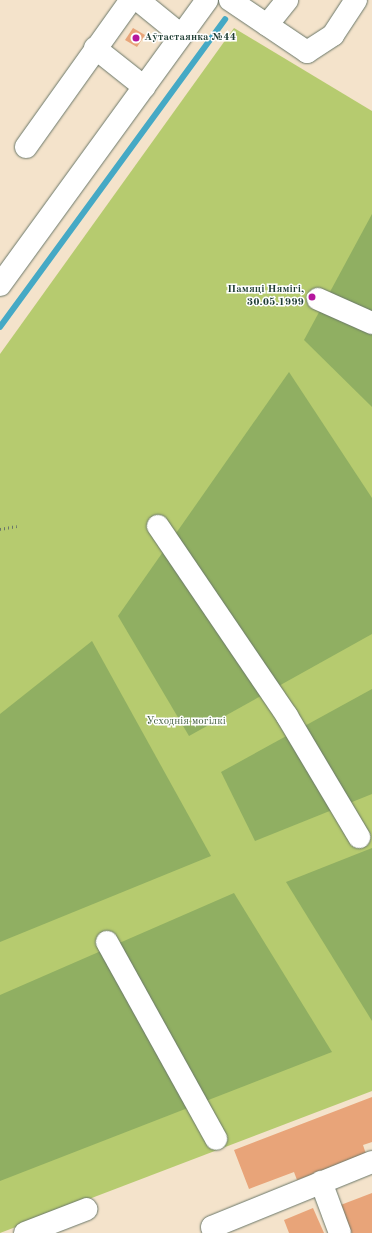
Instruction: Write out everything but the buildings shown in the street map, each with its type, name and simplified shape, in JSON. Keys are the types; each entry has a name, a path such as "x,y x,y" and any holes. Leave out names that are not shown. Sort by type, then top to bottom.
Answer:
{"lane":[{"path":"26,147 95,48 131,0"},
{"path":"138,0 181,35"},
{"path":"0,285 207,0"},
{"path":"230,0 307,52 333,35 356,0"},
{"path":"267,25 287,0"},
{"path":"95,48 144,87"},
{"path":"318,298 372,323"},
{"path":"158,526 287,716 359,837"},
{"path":"106,942 216,1139"},
{"path":"214,1233 212,1227 372,1162"},
{"path":"321,1182 340,1233"},
{"path":"24,1233 87,1209"}],"path":[{"path":"0,529 17,526"}],"green space":[{"name":"Усходнія могілкі","path":"234,28 372,111 372,1091 0,1233 0,354"},
{"path":"372,214 372,407 304,340"},
{"path":"289,372 372,498 372,634 189,736 118,616"},
{"path":"92,641 211,856 0,942 0,714"},
{"path":"372,689 372,794 255,841 221,772"},
{"path":"372,848 372,1021 286,882"},
{"path":"234,893 332,1052 0,1181 0,995"}],"waterway":[{"path":"0,327 225,20"}],"place":[{"name":"Аўтастаянка №44","path":"136,38"},
{"name":"Памяці Нямігі, 30.05.1999","path":"312,297"}]}
